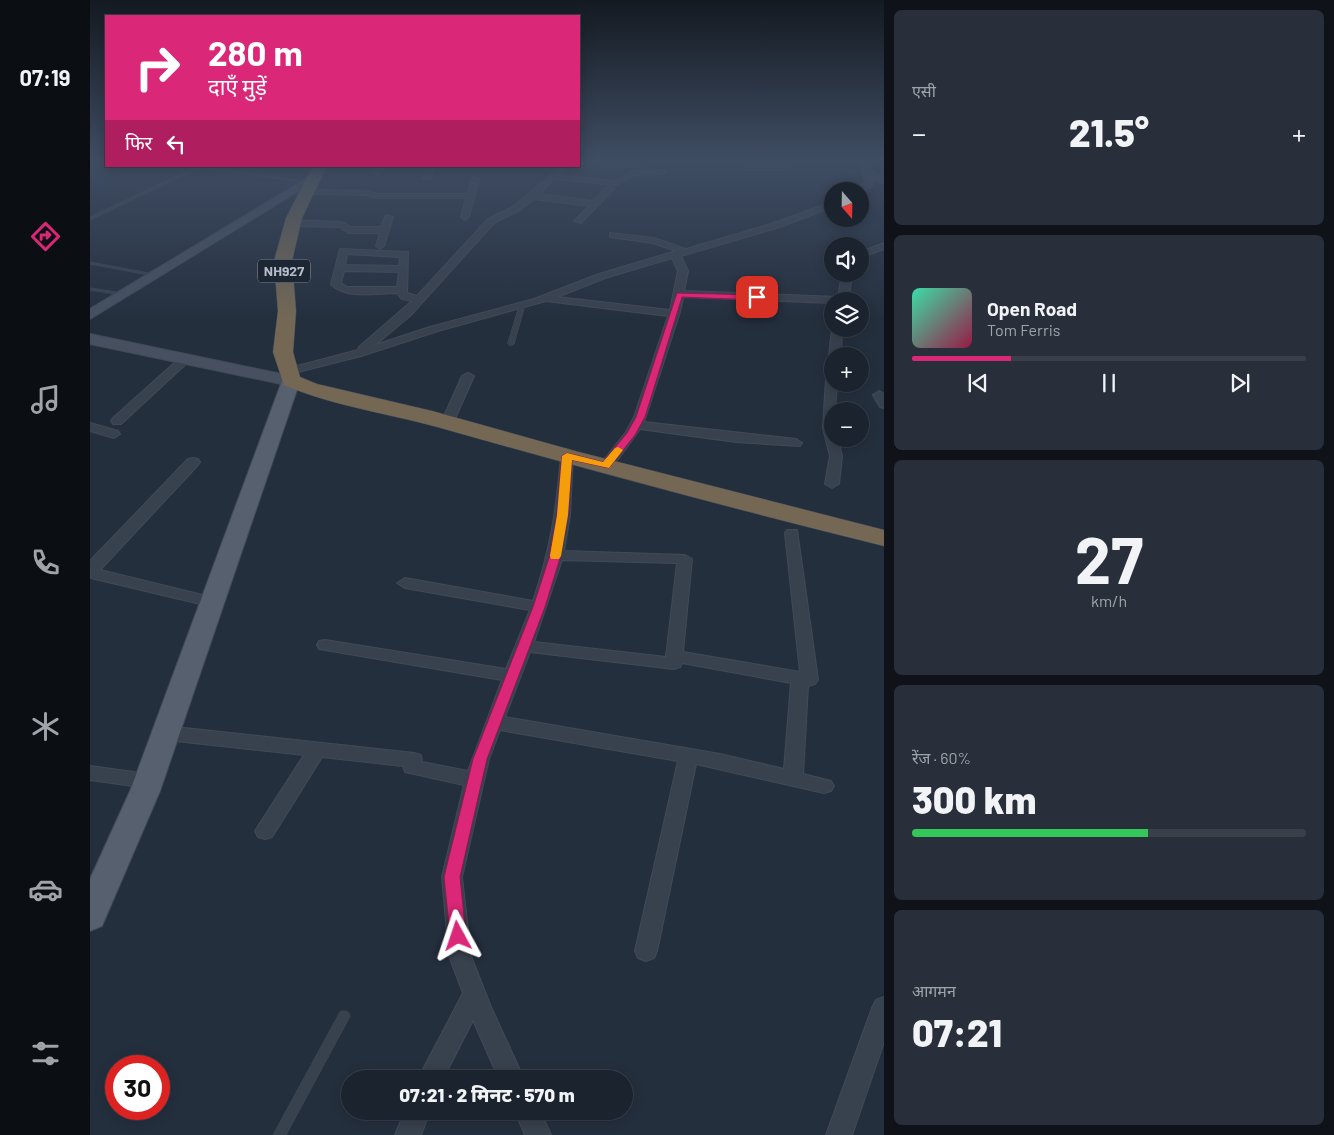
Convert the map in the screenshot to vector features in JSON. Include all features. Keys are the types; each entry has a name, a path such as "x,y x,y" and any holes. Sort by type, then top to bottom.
{"highway":[{"name":"NH927","path":"289,376 283,352 287,311 283,261 297,214"},
{"path":"289,376 310,389 447,423 884,538"}],"main road":[{"path":"90,315 254,214"},
{"path":"90,339 184,360 289,376 213,602 166,733 148,781 90,916"}],"street":[{"path":"357,354 406,314 491,221 505,214"},
{"path":"578,221 585,214"},
{"path":"289,376 434,329 546,298 602,276 777,225 806,214"},
{"path":"380,246 389,218"},
{"path":"293,223 341,225 349,230 385,230"},
{"path":"613,235 654,241 679,252"},
{"path":"869,252 884,246"},
{"path":"402,290 344,290 336,284 344,250 401,252 405,254 402,294 406,297 420,299"},
{"path":"606,466 636,425 674,314 683,271 679,252"},
{"path":"340,268 404,269"},
{"path":"679,294 824,300"},
{"path":"546,298 674,314"},
{"path":"90,427 116,427 184,360"},
{"path":"447,423 468,376"},
{"path":"831,392 829,428 836,456 832,484"},
{"path":"636,425 736,438 796,443"},
{"path":"508,1070 474,995 460,956 452,877 480,759 539,607 555,555 563,515 567,456"},
{"path":"193,462 91,570 96,575 213,602"},
{"path":"675,656 809,680 792,533"},
{"path":"523,646 674,663 685,559 555,555"},
{"path":"405,583 539,607"},
{"path":"326,646 512,676"},
{"path":"793,778 800,678"},
{"path":"494,722 688,756 824,786"},
{"path":"166,733 318,748 413,763 475,780"},
{"path":"265,831 318,748"},
{"path":"646,951 688,756"},
{"path":"90,773 148,781"},
{"path":"435,1070 474,995"},
{"path":"839,1135 884,1008"},
{"path":"408,1135 414,1120"},
{"path":"531,1120 538,1135"}],"lane":[{"path":"90,263 154,275"},
{"path":"90,289 123,294"},
{"path":"511,344 522,305"},
{"path":"279,1135 344,1016"}],"slow traffic":[{"path":"555,556 563,515 567,456 606,466 618,450"}],"route":[{"path":"458,936 452,877 480,759 539,607 555,558 563,515 567,456 606,466 632,433 640,417 661,349 675,312 679,294 757,297"}]}
